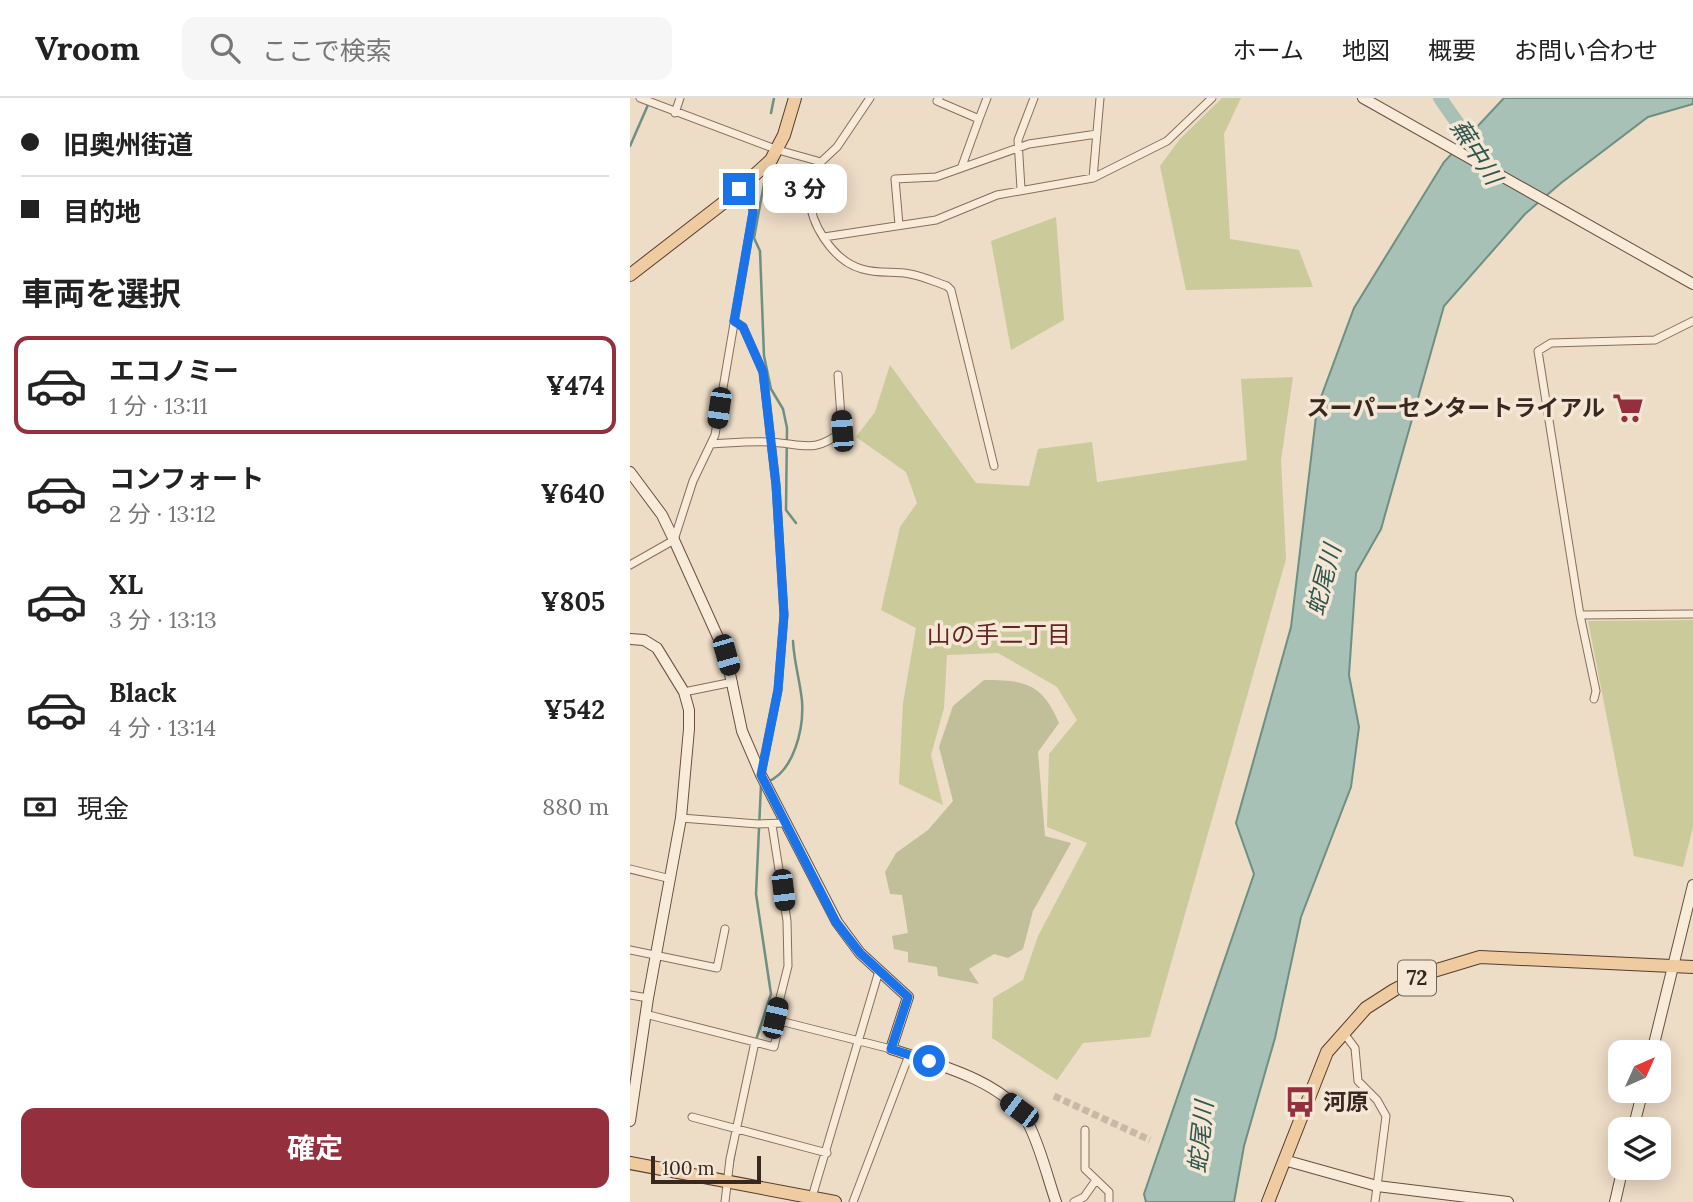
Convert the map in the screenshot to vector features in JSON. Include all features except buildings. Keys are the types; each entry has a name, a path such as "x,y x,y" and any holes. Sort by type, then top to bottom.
{"main road":[{"path":"630,275 739,189 778,150 795,98"},
{"name":"72","path":"1268,1202 1319,1069 1343,1032 1379,998 1427,973 1466,959 1510,956 1693,967"},
{"path":"630,1163 835,1202"}],"street":[{"path":"640,98 778,150 821,162"},
{"path":"675,113 680,98"},
{"path":"870,98 837,147 821,162 810,191 812,216 824,237 846,262 860,269 887,275 909,273 947,286 951,290 994,466"},
{"path":"939,98 937,101 979,119"},
{"path":"962,166 987,98"},
{"path":"1021,189 1018,147 1034,98"},
{"path":"1093,178 1100,98"},
{"path":"824,237 948,216 971,203 1021,189 1093,178 1167,141 1212,98"},
{"path":"1363,98 1693,284"},
{"path":"899,225 895,179 936,177 1018,147 1097,134"},
{"path":"630,565 674,540 693,481 712,444 753,212 752,200 739,189"},
{"path":"734,321 743,327 763,372 776,485 784,615 778,690 761,775"},
{"path":"1594,699 1596,691 1580,615 1538,351 1551,343 1655,340 1693,321"},
{"path":"712,444 769,442 810,447 828,443 842,431 838,375"},
{"path":"630,472 662,515 674,540 726,655 734,682 742,731 761,775 836,922 879,971 908,997 891,1049"},
{"path":"1580,615 1693,614"},
{"path":"630,639 644,640 657,648 684,692 689,710 681,818 645,1014 630,1121"},
{"path":"684,692 734,682"},
{"path":"681,818 772,825 785,823"},
{"path":"772,825 787,921 788,966 775,1018 858,1039 965,1074 1019,1110 1031,1129 1058,1202"},
{"path":"630,869 671,879"},
{"path":"1655,1040 1693,886"},
{"path":"630,950 717,968 725,929"},
{"path":"812,1197 879,971"},
{"path":"630,995 648,998"},
{"path":"645,1014 774,1047 780,1021"},
{"path":"1343,1032 1355,1048 1358,1081 1377,1100 1386,1116 1375,1202"},
{"path":"725,1202 736,1128 755,1042"},
{"path":"853,1202 909,1055"},
{"path":"692,1116 827,1153"},
{"path":"1085,1130 1085,1169 1110,1200"},
{"path":"1284,1160 1377,1186 1508,1202"},
{"path":"1074,1202 1084,1196 1096,1180"},
{"path":"1615,1202 1620,1180"}],"shaded area":[{"path":"1222,98 1241,98 1224,134 1230,239 1299,250 1313,287 1186,290 1160,166 1180,139"},
{"path":"1056,217 1064,320 1011,350 991,241"},
{"path":"890,365 976,483 1029,486 1038,449 1092,442 1097,482 1247,460 1241,379 1293,377 1281,460 1286,559 1150,1037 1083,1043 1057,1080 992,1038 993,998 1023,980 1038,936 1087,843 1047,827 1049,754 1077,720 1057,687 998,653 947,655 944,708 931,755 943,805 899,784 903,703 916,628 881,610 900,527 917,503 906,472 856,437 875,412"},
{"path":"1693,620 1693,827 1683,867 1634,856 1588,621"}],"green space":[{"path":"984,680 1011,681 1030,686 1046,699 1053,710 1059,723 1038,752 1045,836 1071,843 1033,911 1023,949 1008,958 994,954 969,969 979,984 938,976 937,967 908,962 908,952 894,949 892,936 908,933 902,895 890,894 885,872 896,853 928,830 953,801 939,747 953,706"}],"water":[{"name":"蛇尾川","path":"1504,98 1693,98 1693,104 1648,117 1561,183 1525,214 1444,306 1381,529 1356,573 1349,675 1359,727 1351,787 1301,917 1275,1038 1244,1146 1234,1202 1146,1202 1144,1194 1254,874 1236,823 1291,627 1317,408 1354,308 1444,162"}],"waterway":[{"path":"630,146 651,98"},
{"path":"771,113 774,98"},
{"name":"蕪中川","path":"1440,98 1477,151"},
{"path":"765,178 754,238 760,251 764,356 771,389 783,409 787,428 786,510 796,523"},
{"path":"767,782 784,769 799,736 802,701 793,641"},
{"path":"756,1040 771,994 756,894 761,785"},
{"path":"732,1167 735,1150"}],"tunnel":[{"path":"1054,1096 1150,1140"}],"place":[{"name":"スーパーセンタートライアル","path":"1628,408"},
{"name":"河原","path":"1300,1102"}],"district":[{"name":"山の手二丁目","path":"999,635"}],"route":[{"path":"739,189 752,200 753,212 734,321 743,327 763,372 776,485 784,615 778,690 761,775 836,922 860,953 908,997 891,1049 929,1061"}]}
